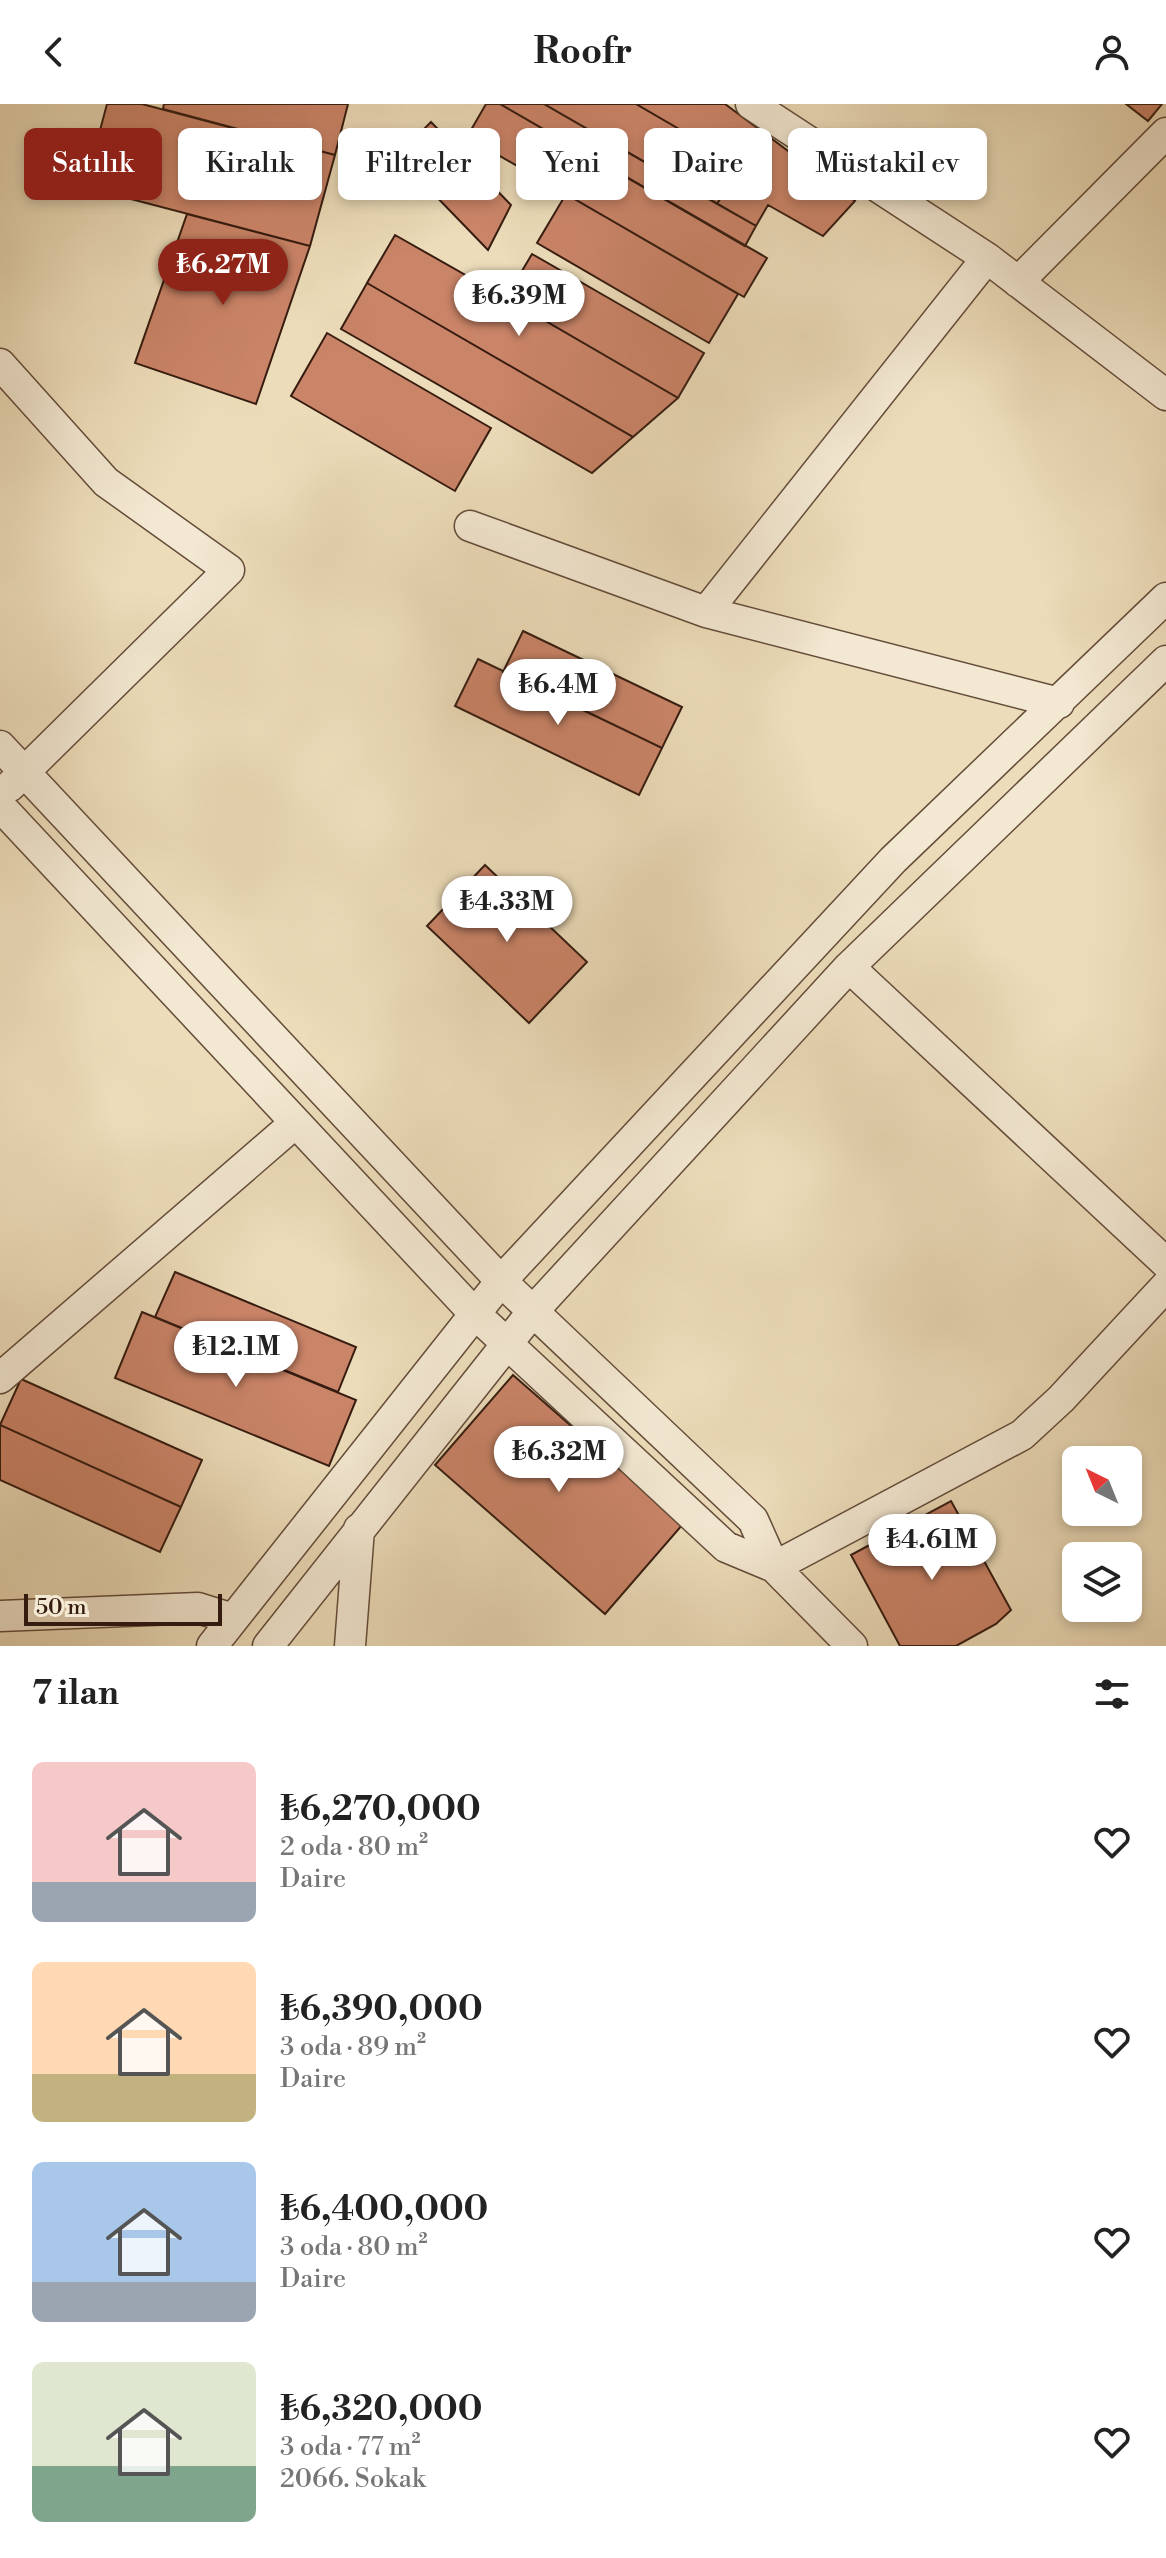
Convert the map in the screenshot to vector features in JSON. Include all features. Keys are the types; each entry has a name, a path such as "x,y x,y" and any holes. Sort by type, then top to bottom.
{"street":[{"path":"751,104 987,258 1166,395"},
{"path":"1018,282 1166,133"},
{"path":"706,612 987,258"},
{"path":"0,364 106,482 229,570 0,795"},
{"path":"470,526 706,612 1059,703"},
{"path":"212,1646 473,1312 501,1281 893,860 1166,598"},
{"path":"268,1646 533,1311 849,967 1166,661"},
{"path":"0,746 501,1281 753,1520 774,1567 852,1646"},
{"path":"0,806 473,1312 726,1547 774,1567"},
{"path":"849,967 1166,1263"},
{"path":"0,1378 294,1124"},
{"path":"774,1567 1022,1435 1061,1399 1166,1286"},
{"path":"350,1646 359,1529"},
{"path":"0,1616 198,1608 233,1619"}],"building":[{"path":"107,104 142,104 233,128 178,128 178,200 322,200 322,152 335,155 310,246 135,200 162,200 162,128 101,128"},
{"path":"164,104 348,104 342,128 338,128 335,155 322,152 322,128 234,128 163,109"},
{"path":"486,104 500,104 542,128 516,128 516,165 500,156 500,128 472,128"},
{"path":"500,104 544,104 586,128 541,128"},
{"path":"544,104 636,104 677,128 644,128 644,162 628,153 628,128 586,128"},
{"path":"636,104 725,104 757,128 677,128"},
{"path":"1126,104 1162,104 1148,121"},
{"path":"772,139 788,151 788,200 855,201 823,236 768,205 756,226 717,204 719,200 772,200"},
{"path":"628,152 644,162 644,187 628,178"},
{"path":"628,178 644,187 644,200 666,200 767,258 744,297 576,200 628,200"},
{"path":"500,194 511,205 488,250 440,200 500,200"},
{"path":"562,200 576,200 738,294 709,343 537,243"},
{"path":"666,200 711,200 756,226 745,246"},
{"path":"187,214 310,246 256,404 135,363"},
{"path":"395,235 678,398 633,437 367,283"},
{"path":"532,254 704,353 678,398 506,298"},
{"path":"367,283 633,437 592,473 341,329"},
{"path":"327,333 491,428 455,491 291,396"},
{"path":"523,631 682,707 662,748 503,672"},
{"path":"478,659 662,748 639,795 455,706"},
{"path":"485,865 587,962 529,1023 427,926"},
{"path":"175,1272 356,1347 338,1392 155,1317"},
{"path":"142,1312 356,1400 329,1466 115,1378"},
{"path":"513,1375 683,1524 605,1614 435,1465"},
{"path":"21,1379 202,1460 181,1507 0,1425"},
{"path":"0,1425 181,1507 160,1552 0,1480"},
{"path":"951,1501 1011,1610 996,1624 956,1646 900,1646 851,1555"}]}
